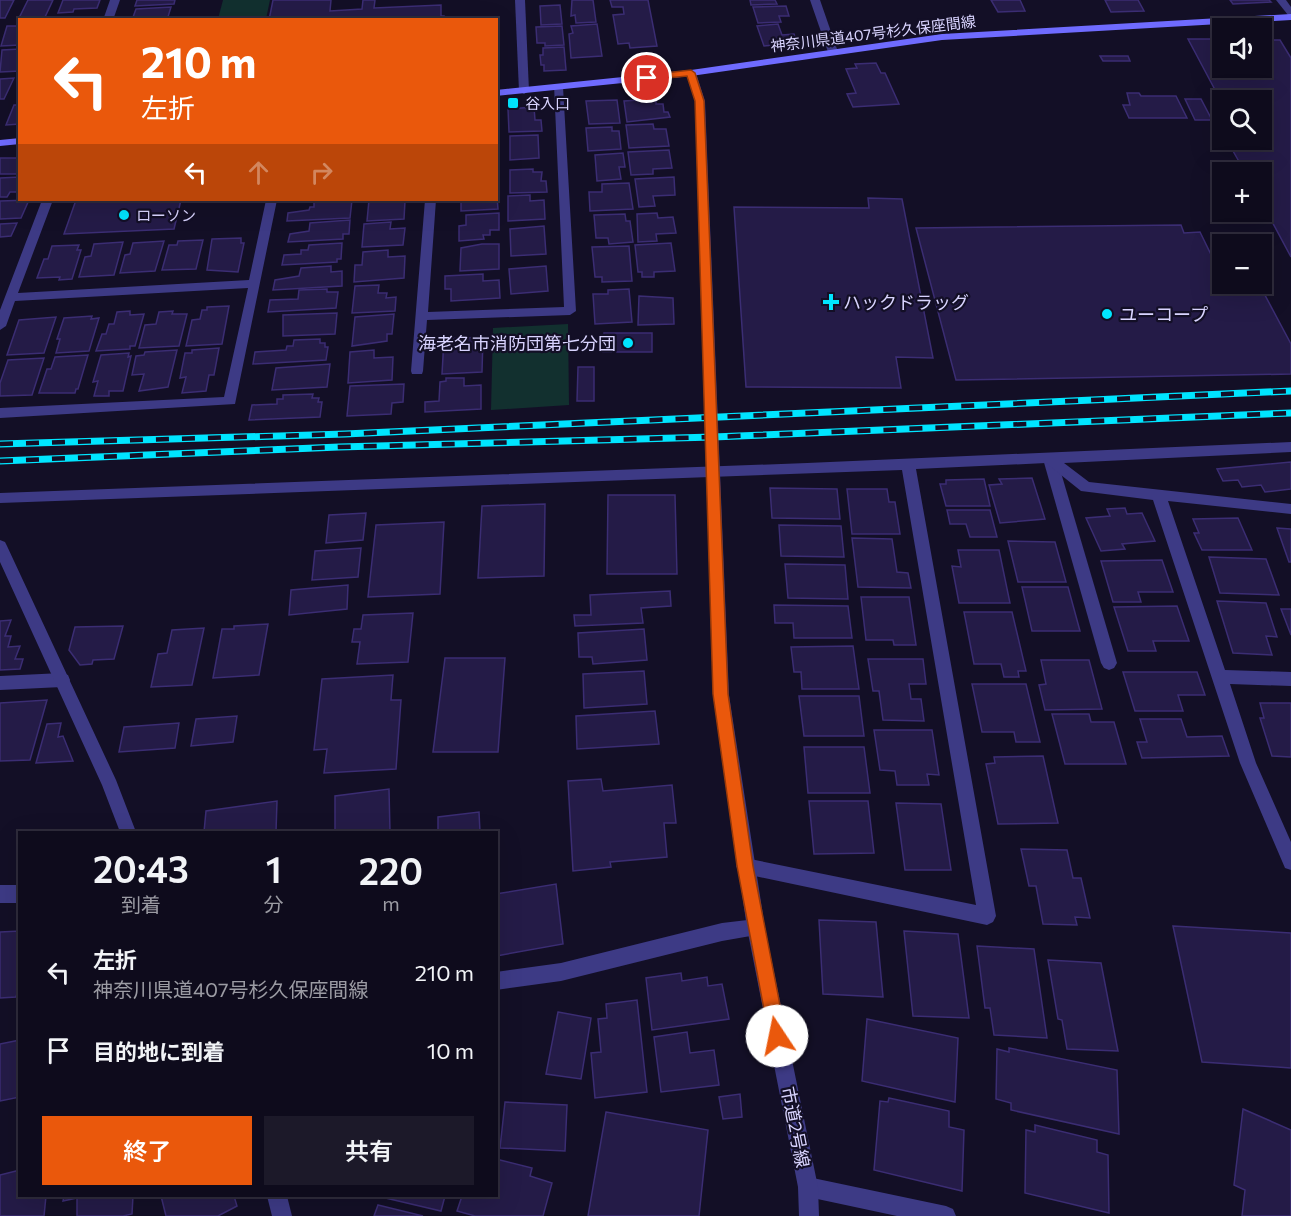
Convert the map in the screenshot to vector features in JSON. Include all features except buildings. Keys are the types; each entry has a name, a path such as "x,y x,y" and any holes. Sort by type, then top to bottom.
{"main road":[{"name":"神奈川県道407号杉久保座間線","path":"498,93 691,73 942,37 1291,15"},
{"path":"0,143 18,141"}],"street":[{"path":"109,18 116,0"},
{"path":"520,0 524,91"},
{"path":"815,0 833,52"},
{"path":"1281,0 1291,15"},
{"name":"市道2号線","path":"691,73 700,101 721,694 745,866 808,1187 809,1216"},
{"path":"421,316 570,311 558,87"},
{"path":"0,326 46,201"},
{"path":"0,413 230,401 272,201"},
{"path":"417,371 430,201"},
{"path":"10,297 255,284"},
{"path":"0,498 714,474 908,463 1050,459 1291,447"},
{"path":"1050,459 1086,487 1291,509"},
{"path":"1050,459 1109,663"},
{"path":"745,866 987,916 908,463"},
{"path":"1159,496 1248,764 1291,862"},
{"path":"0,546 110,785 128,831"},
{"path":"1221,677 1291,679"},
{"path":"0,683 62,680"},
{"path":"0,894 18,894"},
{"path":"498,981 561,972 722,932 756,928"},
{"path":"808,1187 946,1216"},
{"path":"276,1197 282,1216"}],"green space":[{"path":"223,0 270,0 266,18 218,18"},
{"path":"568,324 569,405 491,410 493,328"}],"railway":[{"path":"0,444 345,434 1291,391"},
{"path":"0,461 339,447 713,437 1291,413"}],"place":[{"name":"谷入口","path":"513,103"},
{"name":"ローソン","path":"124,215"},
{"name":"ハックドラッグ","path":"831,302"},
{"name":"ユーコープ","path":"1107,314"},
{"name":"海老名市消防団第七分団","path":"628,343"}],"route":[{"path":"647,78 691,73 700,101 721,694 745,866 777,1036"}]}
